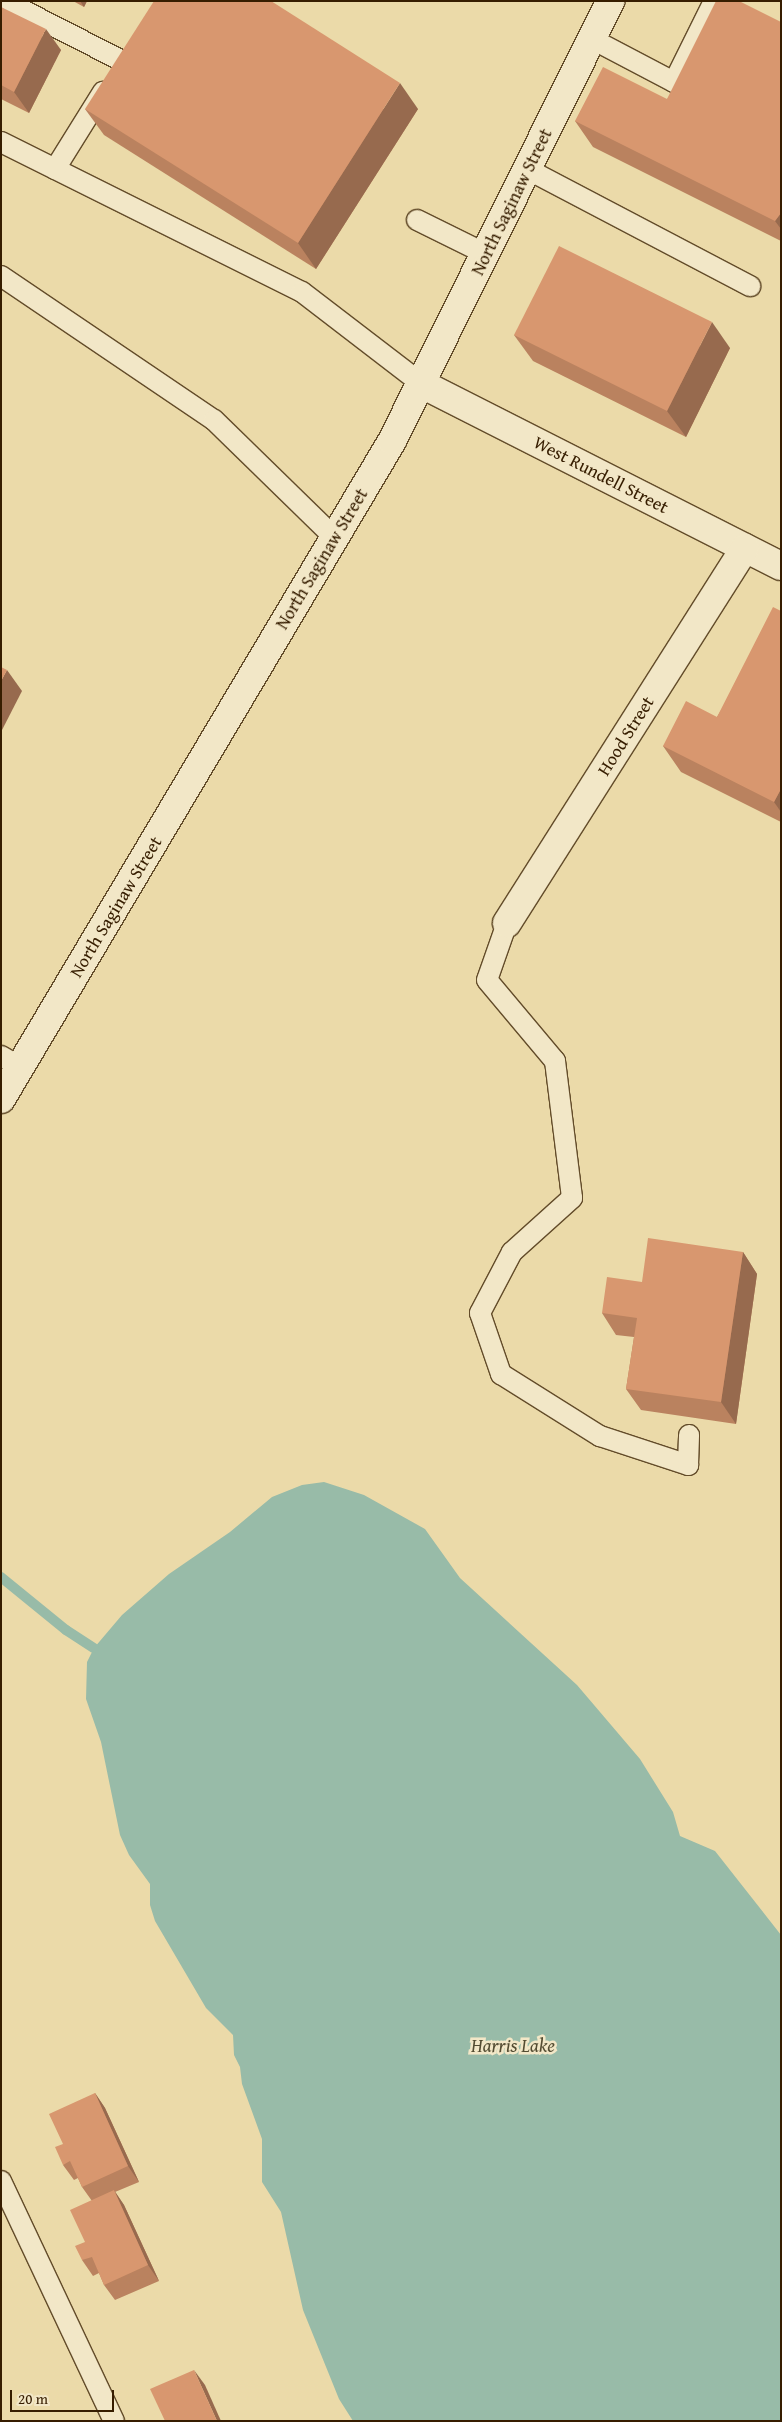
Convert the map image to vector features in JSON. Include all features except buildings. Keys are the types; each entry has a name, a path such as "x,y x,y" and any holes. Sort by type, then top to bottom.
{"street":[{"name":"North Saginaw Street","path":"1,1099 11,1061 335,538 422,384 529,170 610,1"},
{"name":"West Rundell Street","path":"422,384 781,566"},
{"name":"Hood Street","path":"507,923 745,548"}],"lane":[{"path":"5,1 126,54 55,169"},
{"path":"592,39 674,82 714,1"},
{"path":"1,142 302,292 422,384"},
{"path":"529,170 750,286"},
{"path":"417,220 486,254"},
{"path":"1,276 214,420 335,538"},
{"path":"507,923 487,980 555,1061 572,1198 512,1252 480,1313 501,1374 600,1436 688,1465 689,1435"},
{"path":"1,2181 114,2421"}],"water":[{"name":"Harris Lake","path":"324,1482 364,1495 425,1529 460,1578 577,1685 640,1759 673,1812 680,1836 715,1851 781,1935 781,2421 353,2421 339,2399 303,2310 281,2212 262,2182 262,2139 242,2084 240,2067 234,2055 233,2035 206,2008 155,1921 150,1905 150,1884 129,1855 120,1835 101,1742 86,1699 87,1662 94,1648 122,1615 169,1574 230,1532 272,1497 302,1485"}],"waterway":[{"path":"1,1577 66,1630 94,1648"}]}
